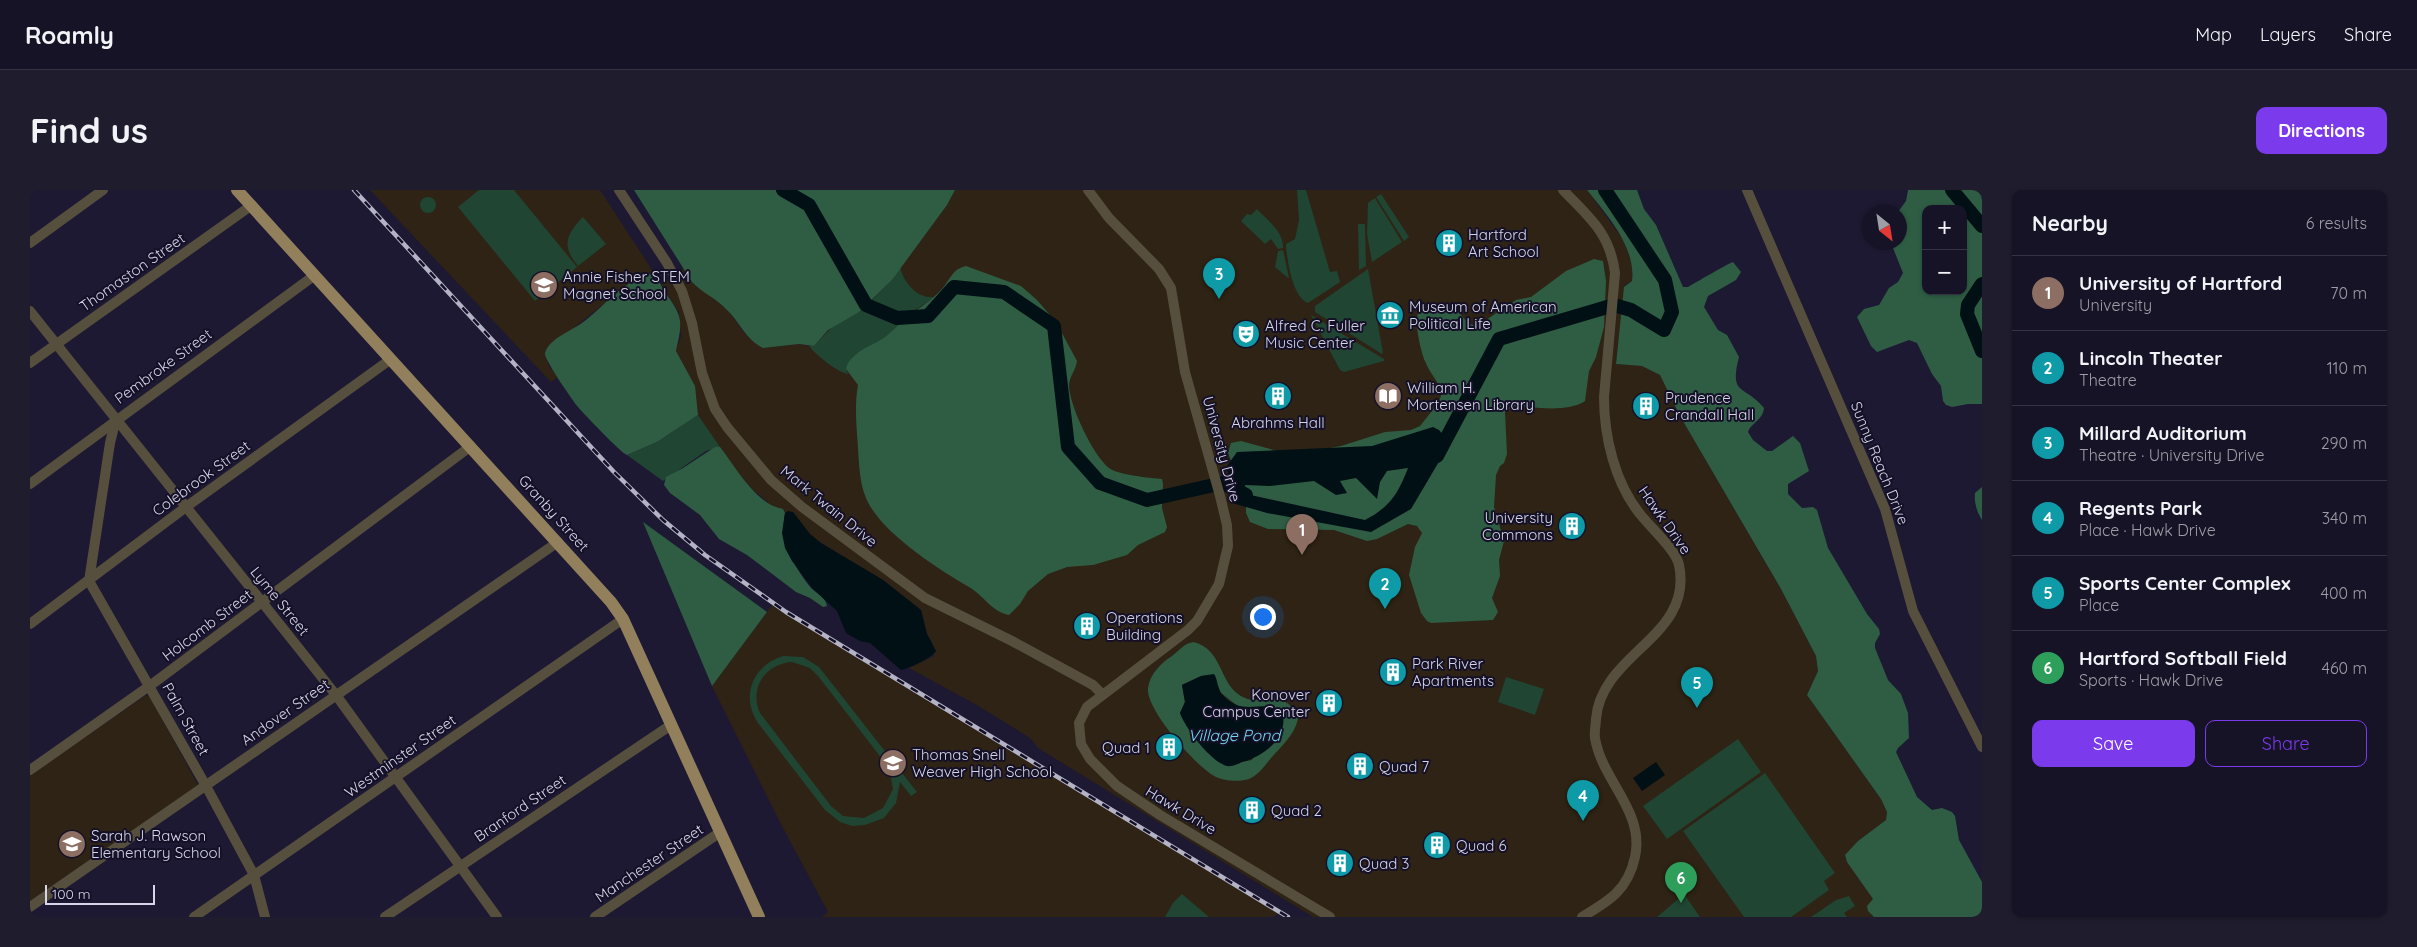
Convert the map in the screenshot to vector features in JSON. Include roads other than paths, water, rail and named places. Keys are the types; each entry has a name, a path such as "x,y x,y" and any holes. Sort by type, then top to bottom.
{"main road":[{"name":"Granby Street","path":"237,190 593,580 622,619 759,917"}],"street":[{"path":"30,243 103,190"},
{"name":"Mark Twain Drive","path":"619,190 670,268 682,291 692,323 703,378 715,409 726,427 770,480 802,507 913,590 1093,685 1102,694"},
{"name":"University Drive","path":"1088,190 1105,213 1159,268 1169,282 1174,298 1185,372 1220,496 1227,525 1228,546 1222,576 1212,598 1188,630 1102,694"},
{"name":"Hawk Drive","path":"1563,190 1598,226 1613,256 1614,273 1604,397 1604,418 1611,454 1627,494 1639,513 1679,563 1680,576 1674,612 1656,635 1633,654 1616,673 1606,688 1596,715 1595,738 1606,765 1635,822 1637,848 1627,882 1606,902 1582,917"},
{"name":"Sunny Reach Drive","path":"1747,190 1885,509 1913,611 1982,747"},
{"name":"Thomaston Street","path":"30,363 252,206"},
{"name":"Pembroke Street","path":"30,484 116,419 316,275"},
{"name":"Lyme Street","path":"30,311 336,695 497,917"},
{"name":"Colebrook Street","path":"30,624 186,507 391,359"},
{"path":"89,581 110,443 116,419"},
{"name":"Holcomb Street","path":"30,770 150,686 471,446"},
{"name":"Andover Street","path":"30,907 558,542"},
{"name":"Palm Street","path":"89,581 206,786 254,876 265,917"},
{"name":"Westminster Street","path":"194,917 622,619"},
{"name":"Hawk Drive","path":"1102,694 1084,710 1079,720 1078,731 1081,744 1086,753 1107,778 1137,801 1330,917"},
{"name":"Branford Street","path":"385,917 671,725"},
{"name":"Manchester Street","path":"595,917 719,833"}],"water":[{"path":"1433,427 1439,430 1450,443 1411,509 1371,532 1267,513 1232,503 1227,466 1237,452 1372,446","holes":["1408,468 1397,492 1387,505 1365,520 1246,494 1245,485 1270,486 1314,481 1336,495 1347,493 1340,481 1356,478 1377,499 1380,482 1387,471"]},
{"path":"788,511 793,512 810,534 821,543 883,580 921,610 927,634 936,651 920,662 901,670 870,643 860,641 846,633 837,611 812,588 785,548 782,533 785,513"},
{"name":"Village Pond","path":"1214,674 1221,693 1229,701 1245,707 1267,706 1282,711 1282,729 1279,737 1273,744 1259,755 1233,766 1221,763 1206,751 1193,735 1180,713 1185,702 1182,685 1201,676"},
{"path":"1656,762 1665,775 1642,791 1633,778"}],"waterway":[{"path":"783,190 809,205 866,305 897,318 928,316 954,287 1004,292 1054,326 1068,447 1100,483 1147,500 1223,483 1246,495"},
{"path":"1437,456 1499,339 1614,305 1631,310 1664,330 1672,312 1665,280 1605,190"},
{"path":"1952,190 1982,226"},
{"path":"1982,284 1968,305 1967,314 1982,351"}],"railway":[{"path":"354,190 614,472 663,520 705,555 786,612 1288,917"}],"place":[{"name":"Hartford Art School","path":"1449,243"},
{"name":"Annie Fisher STEM Magnet School","path":"544,285"},
{"name":"Millard Auditorium","path":"1219,299"},
{"name":"Museum of American Political Life","path":"1390,315"},
{"name":"Alfred C. Fuller Music Center","path":"1246,334"},
{"name":"Abrahms Hall","path":"1278,396"},
{"name":"William H. Mortensen Library","path":"1388,396"},
{"name":"Prudence Crandall Hall","path":"1646,406"},
{"name":"University Commons","path":"1572,526"},
{"name":"University of Hartford","path":"1302,555"},
{"name":"Lincoln Theater","path":"1385,609"},
{"name":"Operations Building","path":"1087,626"},
{"name":"Park River Apartments","path":"1393,672"},
{"name":"Konover Campus Center","path":"1329,703"},
{"name":"Sports Center Complex","path":"1697,708"},
{"name":"Quad 1","path":"1169,747"},
{"name":"Thomas Snell Weaver High School","path":"893,763"},
{"name":"Quad 7","path":"1360,766"},
{"name":"Quad 2","path":"1252,810"},
{"name":"Regents Park","path":"1583,821"},
{"name":"Sarah J. Rawson Elementary School","path":"72,844"},
{"name":"Quad 6","path":"1437,845"},
{"name":"Quad 3","path":"1340,863"},
{"name":"Hartford Softball Field","path":"1681,903"}]}
